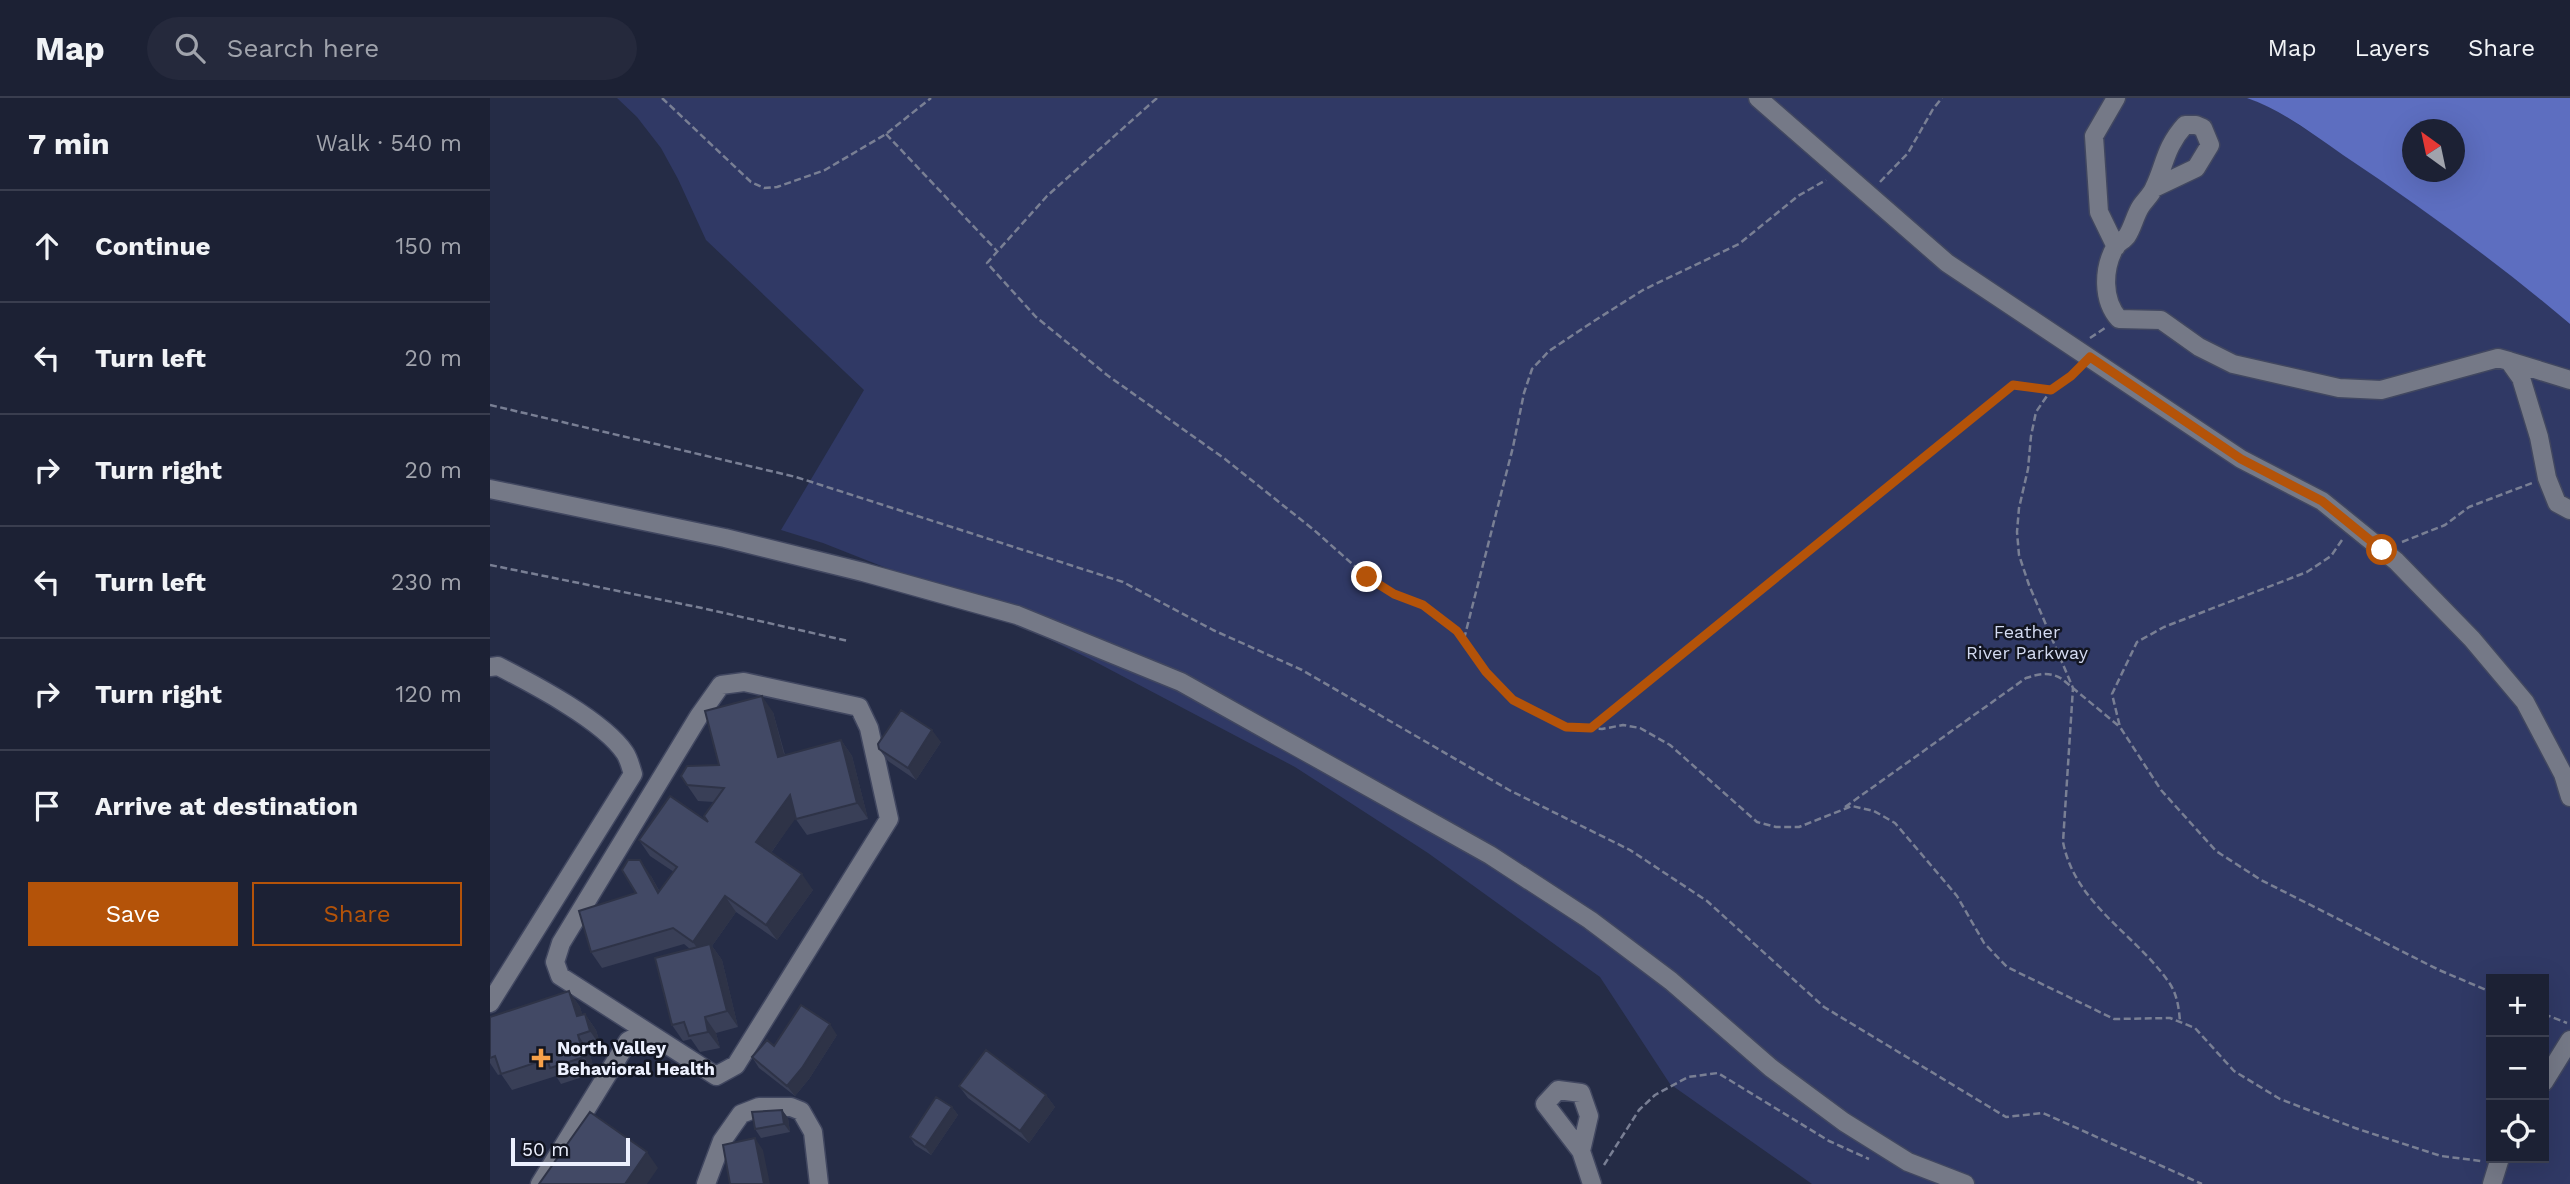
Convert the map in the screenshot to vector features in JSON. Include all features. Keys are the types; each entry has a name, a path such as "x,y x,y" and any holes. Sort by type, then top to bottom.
{"lane":[{"path":"1758,98 1947,263 2241,459 2322,501 2396,561 2472,639 2525,702 2563,774 2570,797"},
{"path":"2116,98 2094,136 2099,212 2116,247"},
{"path":"2154,188 2140,207 2127,235 2116,247 2106,278 2106,296 2112,311 2119,319 2161,320 2232,364 2339,388 2381,390 2498,358 2570,380"},
{"path":"2509,361 2521,378 2529,399 2547,478 2557,503 2570,510"},
{"path":"490,489 725,538 888,579 1017,615 1181,681 1490,855 1610,935 1671,981 1771,1068 1844,1122 1908,1162 1965,1184"},
{"path":"490,667 498,666 544,690 599,727 625,753 633,774 490,1003"},
{"path":"744,682 859,707 869,728 889,819 736,1065 716,1076 645,1032 560,976 555,962 561,943 699,716 720,685 744,682"},
{"path":"540,1184 628,1041 645,1032"},
{"path":"2549,1074 2570,1040"},
{"path":"706,1184 722,1142 741,1114 759,1107 791,1107 801,1111 813,1132 819,1184"},
{"path":"1581,1151 1598,1181"},
{"path":"2492,1184 2498,1163"}],"path":[{"path":"662,98 751,182 764,188 793,183 825,170 887,134 931,98"},
{"path":"1157,98 1047,196 987,263 1036,317 1107,374 1225,459 1314,530 1367,577 1394,594 1423,605 1457,631 1486,672 1513,700 1566,727 1602,729 1623,725 1640,729 1670,745 1757,822 1776,827 1799,827 1852,806 1874,811 1895,823 1957,896 1984,943 2007,967 2114,1019 2170,1018 2194,1028 2234,1071 2280,1099 2355,1128 2441,1156 2486,1159"},
{"path":"1867,195 1908,153 1942,98"},
{"path":"887,134 997,251"},
{"path":"1464,641 1532,369 1549,351 1594,321 1643,290 1739,244 1798,196 1841,172"},
{"path":"2119,319 2083,352 2071,376 2051,390 2036,412 2017,532 2020,555 2029,585 2073,688 2063,812 2066,861 2085,893 2169,982 2179,1005 2180,1022"},
{"path":"1591,728 2013,385 2051,390"},
{"path":"490,405 796,477 1123,582 1213,630 1301,670 1509,790 1630,850 1707,901 1824,1007 2006,1117 2043,1113 2202,1184"},
{"path":"2382,550 2445,525 2469,507 2547,478"},
{"path":"2120,727 2112,694 2137,642 2164,627 2307,572 2331,556 2353,526"},
{"path":"490,565 848,641"},
{"path":"1842,809 2026,678 2043,673 2055,674 2120,727 2161,790 2216,851 2261,880 2438,970 2486,990"},
{"path":"2549,1016 2570,1025"},
{"path":"1598,1181 1624,1130 1655,1095 1688,1077 1718,1073 1829,1141 1874,1160"}],"green space":[{"name":"Feather River Parkway","path":"617,98 2249,98 2274,109 2429,214 2570,324 2570,1184 1812,1184 1670,1084 1600,977 1428,853 1295,767 1090,659 970,601 823,543 781,530 864,390 706,240 661,148 637,117"}],"shaded area":[{"path":"2247,98 2570,98 2570,324 2430,215 2272,109"}],"building":[{"path":"762,696 778,757 841,740 857,803 796,819 790,795 756,842 802,874 766,925 725,896 693,942 673,928 591,952 579,911 636,893 622,870 628,860 640,860 658,893 677,867 639,840 670,796 708,822 704,816 724,788 687,785 681,776 687,766 719,765 705,711"},
{"path":"901,710 932,730 908,768 879,749 878,744"},
{"path":"710,944 727,1011 705,1017 708,1032 689,1036 684,1022 672,1025 655,958"},
{"path":"569,991 577,1016 585,1014 590,1031 578,1035 584,1057 550,1068 547,1059 501,1074 495,1056 490,1058 490,1017"},
{"path":"801,1005 830,1024 787,1086 752,1057 767,1040 774,1046"},
{"path":"986,1050 1046,1095 1020,1131 959,1086"},
{"path":"936,1097 952,1107 925,1147 910,1137"},
{"path":"782,1110 784,1124 755,1129 752,1112"},
{"path":"590,1112 647,1152 625,1184 539,1184"},
{"path":"755,1138 764,1184 730,1184 723,1145"}],"place":[{"name":"North Valley Behavioral Health","path":"541,1058"}],"route":[{"path":"1367,577 1394,594 1423,605 1457,631 1486,672 1513,700 1566,727 1591,728 2013,385 2051,390 2071,376 2090,357 2241,459 2322,501 2382,550"}]}
